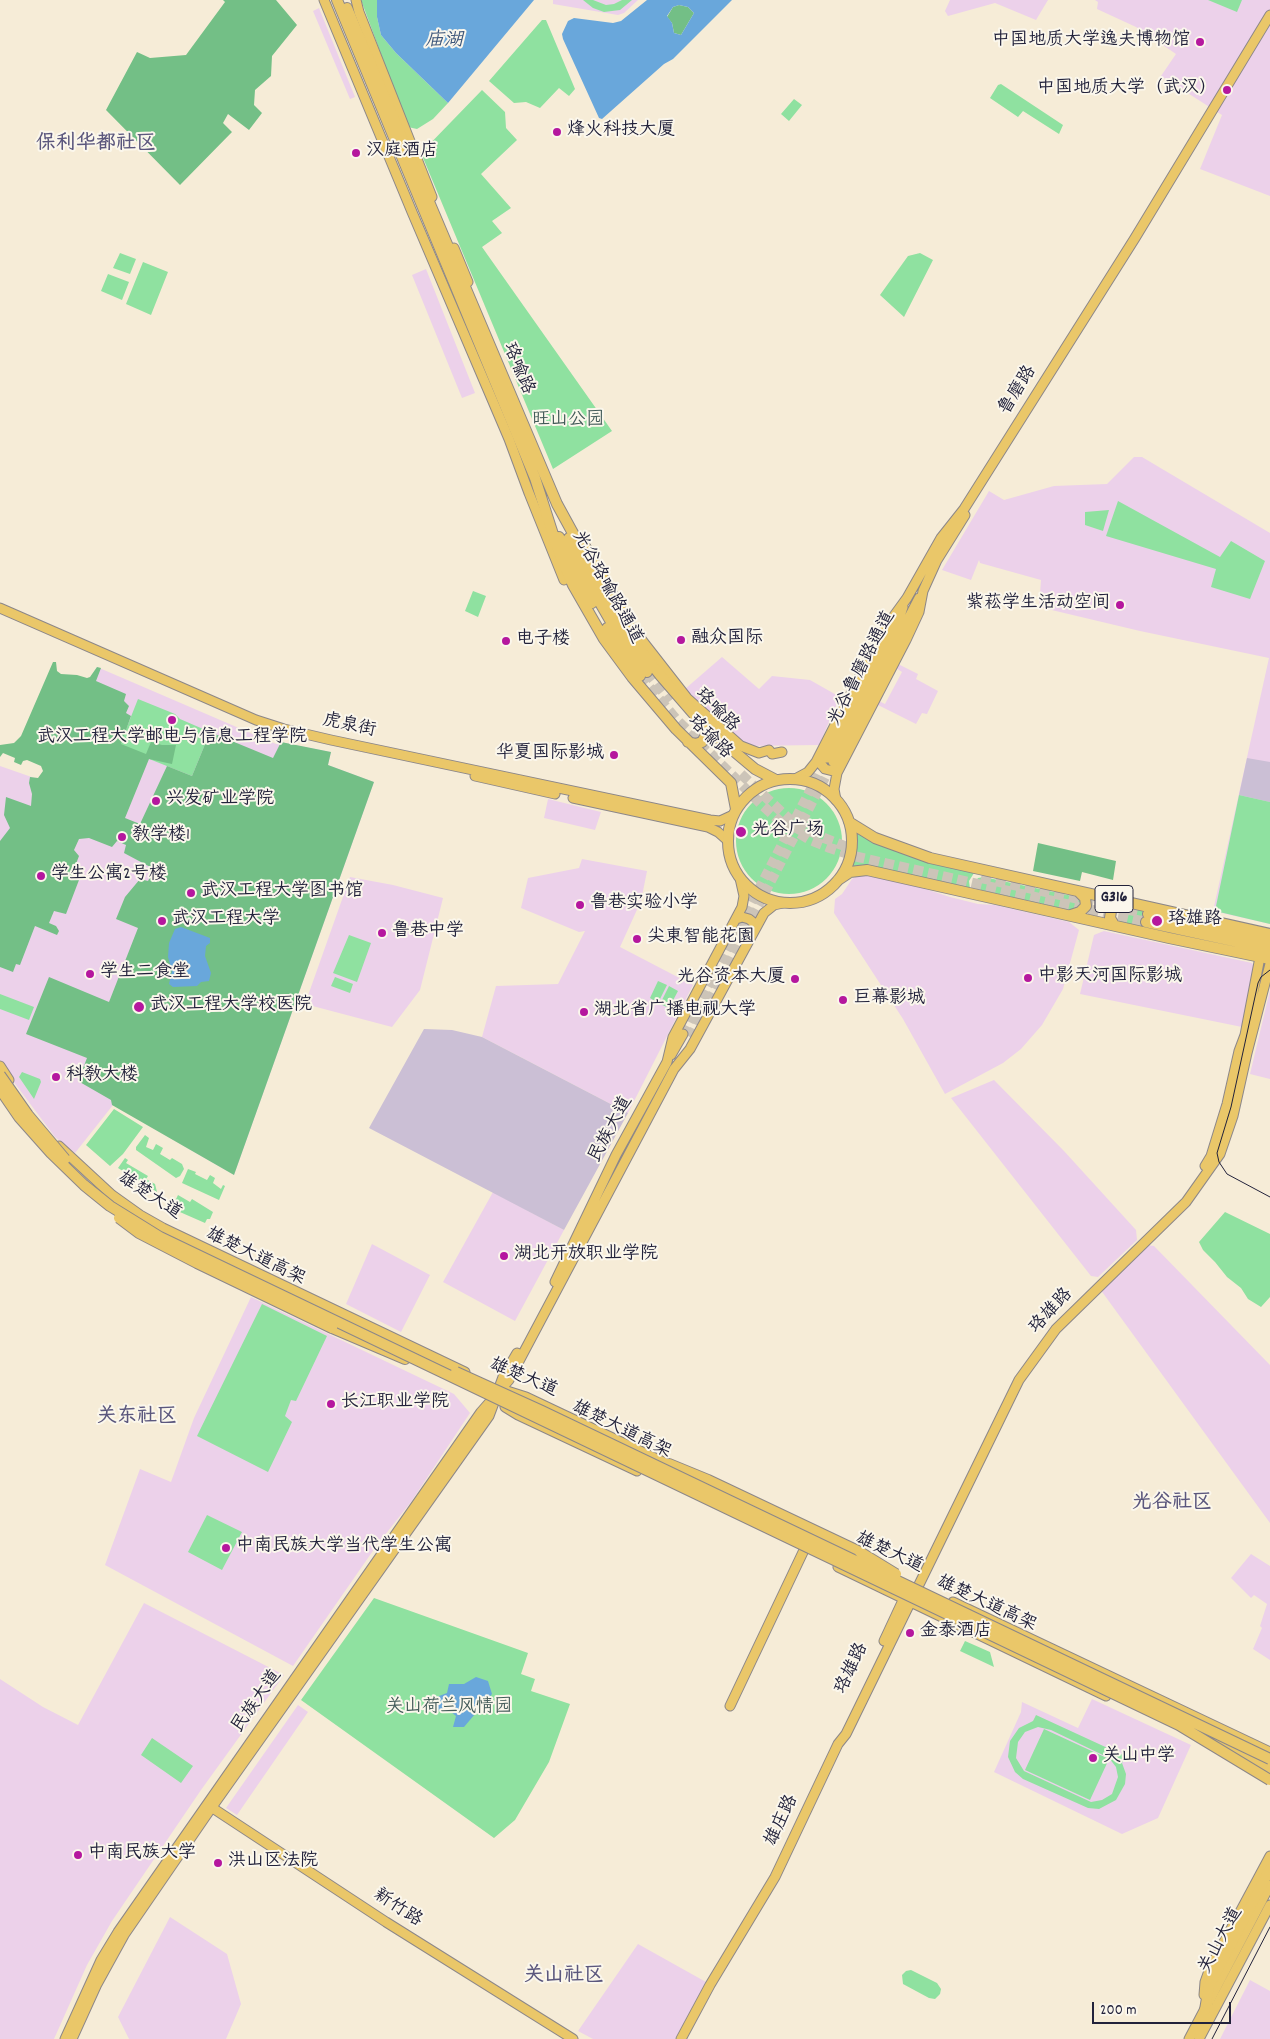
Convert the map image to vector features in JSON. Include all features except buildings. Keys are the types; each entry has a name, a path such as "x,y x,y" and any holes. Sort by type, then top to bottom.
{"highway":[{"name":"珞喻路","path":"337,0 535,478 559,553 581,600 604,639 647,695"},
{"name":"珞喻路","path":"344,0 557,504 616,612 634,642 705,727 755,769 776,780"},
{"name":"光谷珞喻路通道","path":"547,513 596,611 643,674 588,581 574,552 557,504"},
{"name":"珞瑜路","path":"647,695 688,741 731,783 734,812"},
{"path":"688,741 694,744 702,742 706,735 705,727"},
{"path":"795,779 804,780 822,788 836,800 849,822 852,840 850,858 838,880 814,898 794,903 759,895 740,878 729,856 727,840 734,812 745,797 757,787 776,780 795,779"},
{"name":"G316","path":"849,822 875,838 930,858 1270,934"},
{"name":"G316","path":"838,880 850,872 867,870 1265,958"},
{"path":"1070,915 1080,912 1086,906 1085,898 1078,891"},
{"path":"1114,925 1110,918 1111,911 1114,905 1123,901"},
{"path":"1270,941 1147,918 1270,949"},
{"name":"雄楚大道高架","path":"0,1075 28,1115 61,1154 82,1175 111,1199 164,1231 1270,1759"},
{"name":"雄楚大道高架","path":"0,1089 19,1117 51,1153 84,1184 110,1206 160,1237 1270,1769"},
{"path":"84,1184 116,1215 139,1233 262,1296 411,1362"},
{"path":"669,1464 708,1480 860,1552 956,1608"},
{"path":"1133,1693 1270,1751"},
{"path":"1179,1725 1270,1780"},
{"path":"1205,2010 1209,1986 1270,1870"}],"main road":[{"path":"324,0 509,439 564,580"},
{"path":"356,0 415,155 561,501 623,616 687,698 716,725 741,746 759,754 769,750 772,754 782,752"},
{"name":"鲁磨路","path":"906,598 941,538 964,509 1135,238 1270,15"},
{"name":"鲁磨路","path":"795,779 830,760 906,640 919,612 923,591 937,560 1201,139 1270,24"},
{"name":"光谷鲁磨路通道","path":"830,760 899,619 906,598"},
{"name":"虎泉街","path":"0,608 256,720 331,740 709,824"},
{"name":"虎泉街","path":"0,612 254,724 284,734 709,824"},
{"name":"鲁磨路","path":"830,760 836,800"},
{"path":"709,824 720,821 734,812"},
{"path":"709,824 727,840"},
{"name":"民族大道","path":"671,1065 673,1037 736,919 744,896 740,878"},
{"name":"民族大道","path":"65,2039 111,1942 209,1806 481,1412 509,1380 671,1065 690,1049 764,912 774,905 783,902"},
{"path":"736,919 742,916 749,918 754,923 754,929"},
{"name":"珞雄路","path":"921,1573 1005,1395 1029,1356 1053,1324 1174,1208 1210,1158 1227,1104 1265,958"},
{"name":"珞雄路","path":"921,1573 1013,1390 1030,1362 1062,1322 1184,1204 1220,1154 1233,1116 1270,964"},
{"name":"珞雄路","path":"1266,982 1270,973"},
{"path":"671,1065 686,1036"},
{"name":"雄楚大道","path":"0,1066 47,1132 81,1167 112,1195 140,1215 163,1228 497,1394 518,1415 804,1550 904,1605 1234,1756 1270,1775"},
{"name":"雄楚大道","path":"0,1094 36,1142 57,1166 87,1193 150,1235 411,1362 497,1394 526,1397 669,1464 684,1474 915,1584 1270,1751"},
{"path":"36,1142 41,1144 48,1142 47,1132"},
{"path":"730,1706 804,1550"},
{"name":"雄庄路","path":"681,2039 710,1985 775,1876 838,1744 846,1734 904,1605 921,1573"},
{"name":"民族大道","path":"72,2039 116,1947 209,1806"},
{"name":"新竹路","path":"209,1806 394,1927 573,2039"},
{"path":"1205,2010 1204,1989 1210,1968 1270,1856"},
{"name":"关山大道","path":"1189,2039 1270,1885"},
{"name":"关山大道","path":"1199,2039 1270,1905"}],"shaded area":[{"path":"553,0 638,0 624,13 618,15 553,4"},
{"path":"950,0 1048,0 1036,20 995,3 948,16 945,11"},
{"name":"中国地质大学（武汉）","path":"1095,0 1270,0 1270,196 1200,169 1222,115 1161,76 1176,54 1136,27 1097,9 1098,2"},
{"path":"319,8 355,97 350,99 313,11"},
{"path":"426,269 475,393 462,398 412,275"},
{"path":"1134,457 1142,457 1270,533 1270,924 1213,911 1269,658 1140,631 1039,607 1041,580 980,563 979,560 971,580 942,570 989,491 1004,500 1054,486 1107,484"},
{"path":"722,657 759,689 772,676 810,680 840,697 819,745 742,746 685,689"},
{"path":"898,664 918,674 916,679 938,691 927,714 922,713 916,724 876,704 879,701 885,704 902,672 896,668"},
{"name":"武汉工程大学","path":"97,667 276,744 281,742 331,752 328,765 374,782 234,1175 113,1105 75,1153 55,1137 13,1081 0,1060 0,766 43,781"},
{"path":"1247,758 1270,762 1270,802 1239,795"},
{"path":"548,799 601,812 595,830 544,818"},
{"name":"湖北省广播电视大学","path":"582,859 647,871 641,901 620,947 693,985 628,1113 482,1037 496,986 558,984 585,931 579,932 521,908 528,878 579,868"},
{"path":"866,873 978,904 995,905 1069,922 1079,930 1063,989 1042,1025 1021,1049 1003,1063 945,1094 903,1019 834,913 835,899 842,894 852,879"},
{"name":"鲁巷中学","path":"350,877 393,885 443,898 420,990 392,1027 305,1004"},
{"path":"1104,931 1252,963 1255,969 1242,1027 1080,994 1094,935"},
{"path":"1270,990 1270,1079 1250,1074"},
{"path":"424,1029 452,1030 482,1037 628,1113 564,1230 369,1128"},
{"path":"994,1080 1064,1151 1136,1230 1137,1240 1098,1277 1091,1276 951,1098"},
{"name":"湖北开放职业学院","path":"493,1192 564,1230 515,1321 443,1282"},
{"path":"372,1244 430,1275 401,1332 346,1304"},
{"path":"1146,1245 1154,1246 1270,1365 1270,1523 1100,1289"},
{"path":"251,1297 454,1394 470,1413 411,1502 377,1545 293,1666 105,1565 140,1469 171,1482 194,1418"},
{"path":"1251,1554 1270,1566 1270,1660 1253,1649 1262,1628 1260,1626 1267,1604 1254,1595 1251,1598 1231,1578"},
{"name":"中南民族大学","path":"144,1603 284,1675 201,1790 112,1921 87,1965 54,2039 0,2039 0,1679 43,1707 78,1725"},
{"name":"关山中学","path":"1092,1699 1191,1745 1158,1818 1122,1834 994,1772 1021,1712 1022,1702 1078,1728"},
{"path":"298,1705 308,1712 237,1815 226,1808"},
{"path":"170,1917 227,1954 241,2004 226,2039 129,2039 118,2017"},
{"path":"638,1944 706,1982 675,2039 593,2039 578,2031"},
{"path":"1250,1980 1270,1991 1270,2039 1220,2039"}],"green space":[{"path":"223,0 276,0 297,25 272,56 271,76 255,90 254,105 262,113 249,130 228,114 223,123 232,132 180,185 106,110 137,52 150,58 186,55 225,2"},
{"path":"361,0 377,0 377,17 381,35 396,53 448,103 433,119 417,129 408,127"},
{"path":"583,0 593,0 606,5 622,0 632,0 620,10 604,12 593,8"},
{"path":"1208,0 1242,0 1237,12"},
{"path":"679,5 688,7 694,13 681,35 674,33 672,23 667,17 673,7"},
{"path":"542,20 546,20 575,89 569,96 559,88 540,108 526,102 514,103 489,81"},
{"path":"1001,84 1063,125 1059,134 1023,111 1018,117 990,98 998,85"},
{"name":"旺山公园","path":"482,90 505,112 506,128 517,140 481,174 511,208 492,221 502,233 482,247 612,431 553,469 421,153"},
{"path":"794,99 802,105 789,121 781,114"},
{"path":"120,253 136,259 130,274 113,268"},
{"path":"920,253 933,260 904,317 880,295 908,256"},
{"path":"143,262 168,272 151,315 126,304"},
{"path":"108,274 129,282 122,300 101,291"},
{"path":"1118,501 1220,557 1231,541 1265,561 1250,599 1211,587 1216,569 1106,536"},
{"path":"1109,510 1103,531 1085,525 1085,512"},
{"path":"473,591 486,596 478,617 465,611"},
{"name":"武汉工程大学","path":"53,662 56,662 57,671 61,674 87,678 90,677 97,667 101,668 96,681 126,694 124,701 129,706 126,713 131,716 121,744 146,754 151,742 162,745 176,745 172,764 149,759 125,818 140,824 167,766 192,776 210,732 273,758 281,742 331,752 328,765 374,782 234,1175 112,1105 111,1100 78,1081 87,1058 26,1034 49,977 109,1002 138,928 116,919 125,897 140,879 148,881 154,869 124,853 126,845 117,841 112,847 89,838 79,839 74,850 79,856 74,869 79,880 66,914 54,911 49,923 56,926 59,931 57,935 35,926 20,965 16,964 13,972 0,967 0,841 10,828 4,815 6,797 31,806 30,777 38,778 43,771 41,766 27,760 23,761 21,765 14,762 15,758 3,753 0,757 0,745 14,743 21,736"},
{"path":"138,699 175,714 180,719 210,732 192,776 119,747"},
{"path":"789,788 809,792 827,803 838,821 842,841 838,861 827,879 809,890 789,894 769,890 751,879 740,861 736,841 740,821 751,803 769,792"},
{"path":"1239,795 1270,802 1270,924 1215,911"},
{"path":"854,831 869,840 974,873 969,881 970,889 864,866 854,866 847,870 853,854"},
{"path":"1038,843 1116,861 1113,880 1082,872 1080,881 1033,871"},
{"path":"984,877 1077,897 1082,903 1074,911 981,890 976,886 975,882 978,878"},
{"path":"1123,905 1145,910 1141,927 1119,922"},
{"path":"349,935 371,943 357,982 333,973"},
{"path":"335,977 353,984 350,993 331,986"},
{"path":"658,981 667,985 658,1003 650,998"},
{"path":"669,986 678,991 669,1008 660,1004"},
{"path":"0,994 34,1007 29,1020 0,1009"},
{"path":"22,1072 40,1079 41,1082 34,1099 19,1077"},
{"path":"114,1109 143,1127 123,1154 110,1166 86,1145"},
{"path":"145,1135 149,1138 146,1147 153,1150 156,1144 163,1148 160,1154 182,1164 184,1169 180,1176 176,1178 136,1150 136,1147"},
{"path":"125,1158 128,1160 126,1163 148,1176 146,1179 155,1184 157,1192 118,1168"},
{"path":"188,1169 207,1180 210,1175 215,1178 213,1183 221,1189 223,1185 225,1186 219,1200 182,1183"},
{"path":"178,1195 190,1202 192,1199 213,1212 210,1219 207,1219 205,1223 173,1209 172,1207"},
{"path":"1225,1212 1270,1234 1270,1297 1261,1307 1248,1299 1241,1288 1227,1277 1203,1250 1199,1242"},
{"path":"262,1304 327,1336 296,1401 291,1400 285,1416 292,1422 268,1472 197,1436"},
{"path":"207,1515 242,1532 222,1570 188,1552"},
{"name":"关山荷兰风情园","path":"374,1598 528,1653 521,1674 535,1679 531,1691 570,1704 549,1762 515,1820 494,1838 301,1700"},
{"path":"965,1641 990,1652 994,1667 960,1651"},
{"path":"1036,1715 1125,1756 1122,1763 1126,1774 1125,1784 1116,1800 1099,1809 1088,1808 1023,1779 1015,1772 1008,1757 1010,1741 1019,1728 1033,1721","holes":["1038,1727 1051,1730 1109,1758 1116,1767 1118,1777 1112,1794 1102,1800 1091,1802 1024,1771 1016,1758 1018,1742 1025,1732"]},
{"path":"1044,1729 1109,1759 1090,1800 1025,1770"},
{"path":"152,1738 193,1766 181,1783 141,1755"},
{"path":"911,1970 937,1983 941,1989 940,1994 935,1999 929,1998 903,1984 902,1975 906,1971"}],"water":[{"name":"庙湖","path":"377,0 534,0 448,103 396,53 381,35 377,17"},
{"path":"647,0 732,0 673,59 664,64 602,119 599,118 562,34 568,21 574,18 613,23 621,21","holes":["679,5 688,7 694,13 681,35 674,33 672,23 667,16 673,7"]},
{"path":"181,927 210,938 210,943 206,946 205,956 211,973 209,981 201,982 197,986 173,987 169,984 172,971 168,957 169,943 175,929"},
{"path":"476,1677 488,1681 492,1694 464,1727 453,1727 456,1716 451,1712 439,1711 437,1699 439,1696 447,1693 449,1684 464,1684"}],"tunnel":[{"path":"647,672 670,701"},
{"path":"640,676 677,720 763,806 782,823 810,840 858,857 1146,922"},
{"path":"683,1034 825,761"},
{"path":"690,1037 832,765"},
{"path":"741,774 788,818 819,836 847,847"},
{"path":"981,878 1148,914"}],"tram line":[{"path":"1270,970 1261,977 1258,983 1231,1107 1217,1153 1219,1162 1227,1174 1270,1197"},
{"path":"1212,2039 1270,1927"}],"place":[{"name":"中国地质大学逸夫博物馆","path":"1200,42"},
{"name":"中国地质大学（武汉）","path":"1227,90"},
{"name":"烽火科技大厦","path":"557,132"},
{"name":"汉庭酒店","path":"356,153"},
{"name":"紫菘学生活动空间","path":"1120,605"},
{"name":"融众国际","path":"681,640"},
{"name":"电子楼","path":"506,641"},
{"name":"武汉工程大学邮电与信息工程学院","path":"172,720"},
{"name":"华夏国际影城","path":"614,755"},
{"name":"兴发矿业学院","path":"156,801"},
{"name":"光谷广场","path":"741,832"},
{"name":"教学楼1","path":"122,837"},
{"name":"学生公寓2号楼","path":"41,876"},
{"name":"武汉工程大学图书馆","path":"191,893"},
{"name":"鲁巷实验小学","path":"580,905"},
{"name":"武汉工程大学","path":"162,921"},
{"name":"珞雄路","path":"1157,921"},
{"name":"鲁巷中学","path":"382,933"},
{"name":"尖東智能花園","path":"637,939"},
{"name":"学生二食堂","path":"90,974"},
{"name":"中影天河国际影城","path":"1028,978"},
{"name":"光谷资本大厦","path":"795,979"},
{"name":"巨幕影城","path":"843,1000"},
{"name":"武汉工程大学校医院","path":"139,1007"},
{"name":"湖北省广播电视大学","path":"584,1012"},
{"name":"科教大楼","path":"56,1077"},
{"name":"湖北开放职业学院","path":"504,1256"},
{"name":"长江职业学院","path":"331,1404"},
{"name":"中南民族大学当代学生公寓","path":"226,1548"},
{"name":"金泰酒店","path":"910,1633"},
{"name":"关山中学","path":"1093,1758"},
{"name":"中南民族大学","path":"78,1855"},
{"name":"洪山区法院","path":"218,1863"}],"district":[{"name":"保利华都社区","path":"96,145"},
{"name":"关东社区","path":"137,1418"},
{"name":"光谷社区","path":"1172,1504"},
{"name":"关山社区","path":"564,1977"}]}
